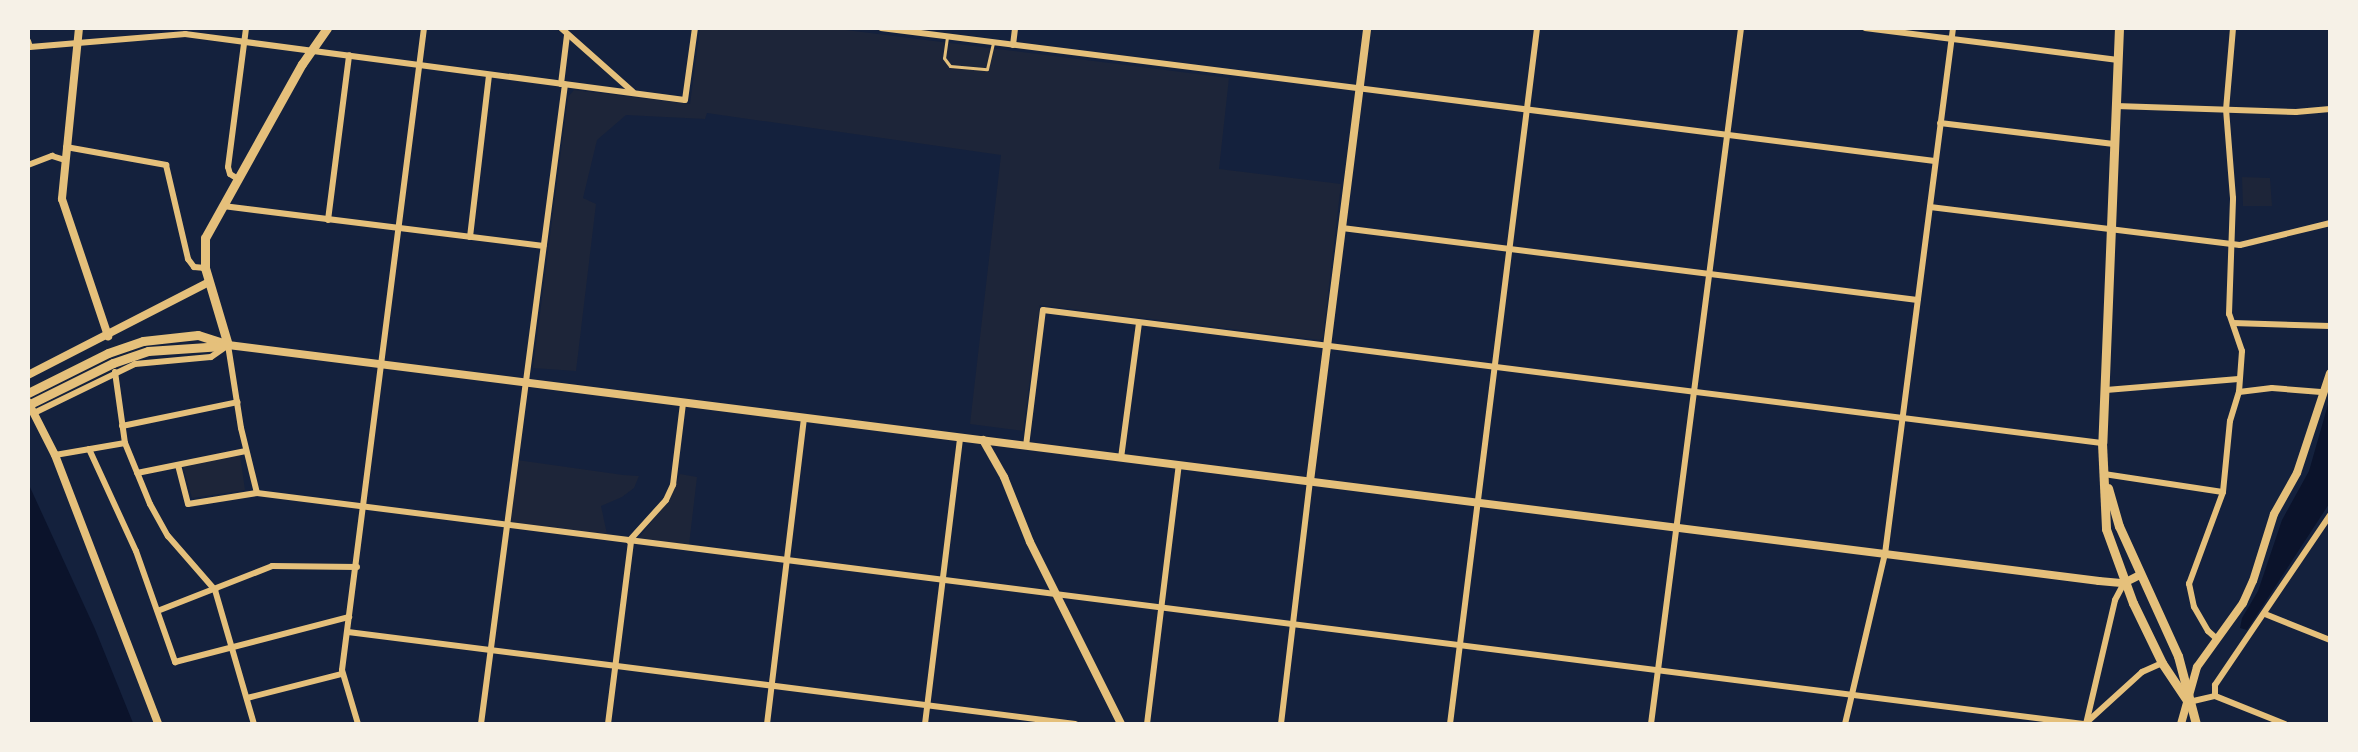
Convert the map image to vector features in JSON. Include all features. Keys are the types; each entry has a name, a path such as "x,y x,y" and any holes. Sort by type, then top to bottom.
{"main road":[{"path":"228,345 205,268 203,244 223,206 234,176 310,50 327,28"},
{"path":"2119,28 2106,390 2102,443 2106,529 2124,583 2162,663 2188,702"},
{"path":"28,393 108,353 144,341 198,335 228,345"},
{"path":"30,407 162,348 228,345"},
{"path":"2104,474 2119,526 2178,656 2188,702 2196,723"}],"street":[{"path":"79,28 62,199 108,336"},
{"path":"234,176 246,28"},
{"path":"358,723 342,674 424,28"},
{"path":"561,28 634,93"},
{"path":"28,41 30,47 185,34 685,100 695,28"},
{"path":"881,28 1935,161"},
{"path":"1013,45 1015,28"},
{"path":"1281,723 1367,28"},
{"path":"1450,723 1538,28"},
{"path":"1651,723 1741,28"},
{"path":"1864,28 2118,60"},
{"path":"1845,723 1885,554 1953,28"},
{"path":"2217,639 2208,631 2194,607 2189,584 2223,492 2230,421 2240,392 2242,351 2229,314 2233,198 2226,110 2233,28"},
{"path":"481,723 523,396 527,384 567,35"},
{"path":"328,220 349,55"},
{"path":"470,237 489,75"},
{"path":"2116,106 2226,110 2330,109"},
{"path":"1940,123 2114,144"},
{"path":"66,147 165,165 188,259 194,267 205,268"},
{"path":"28,165 52,156 65,159"},
{"path":"223,206 544,246"},
{"path":"1930,207 2240,245 2330,223"},
{"path":"1342,228 1918,300"},
{"path":"28,375 108,336 209,282"},
{"path":"1026,446 1043,310 2102,443"},
{"path":"1122,458 1139,323"},
{"path":"2233,323 2330,326"},
{"path":"257,493 246,451 228,345 2124,583 2140,575"},
{"path":"114,368 125,443 168,536 215,590 255,723"},
{"path":"2181,723 2197,667 2253,581 2274,514 2298,473 2321,392 2330,373"},
{"path":"2106,390 2239,379"},
{"path":"2240,392 2272,388 2321,392"},
{"path":"122,426 238,402"},
{"path":"608,723 630,541 666,500 673,485 683,403"},
{"path":"30,407 55,454 158,723"},
{"path":"767,723 804,418"},
{"path":"925,723 960,438"},
{"path":"983,440 1004,477 1056,594 1121,723"},
{"path":"55,454 125,443"},
{"path":"89,449 160,610 175,662 349,617"},
{"path":"137,473 246,451"},
{"path":"178,465 188,504 257,493 2085,723 2142,672 2162,663"},
{"path":"1147,723 1179,465"},
{"path":"2104,474 2223,492"},
{"path":"2215,696 2215,685 2330,515"},
{"path":"2322,529 2330,531"},
{"path":"160,610 286,563 357,567"},
{"path":"2085,723 2115,600 2124,583"},
{"path":"2265,614 2330,640"},
{"path":"348,632 928,705 1045,722 1075,723"},
{"path":"248,698 342,674"},
{"path":"2188,702 2215,696 2285,723"}],"lane":[{"path":"946,37 944,58 950,66 987,69 993,43"}],"shaded area":[{"path":"700,29 838,29 1229,78 1219,169 1341,184 1323,337 1320,340 1040,305 1023,431 970,424 1001,155 707,113 705,119 626,115 597,140 583,198 596,204 576,371 533,368 568,97 574,90 690,104"},
{"path":"2242,177 2270,178 2272,206 2243,206"},
{"path":"2329,401 2329,504 2247,630 2240,628 2242,618 2258,591 2282,520 2309,471"},
{"path":"240,455 245,490 192,498 183,467"},
{"path":"517,460 639,476 634,488 622,497 601,506 607,534 509,522"},
{"path":"680,474 697,477 689,545 639,538 670,498"},
{"path":"29,485 95,629 133,723 29,723"}]}
